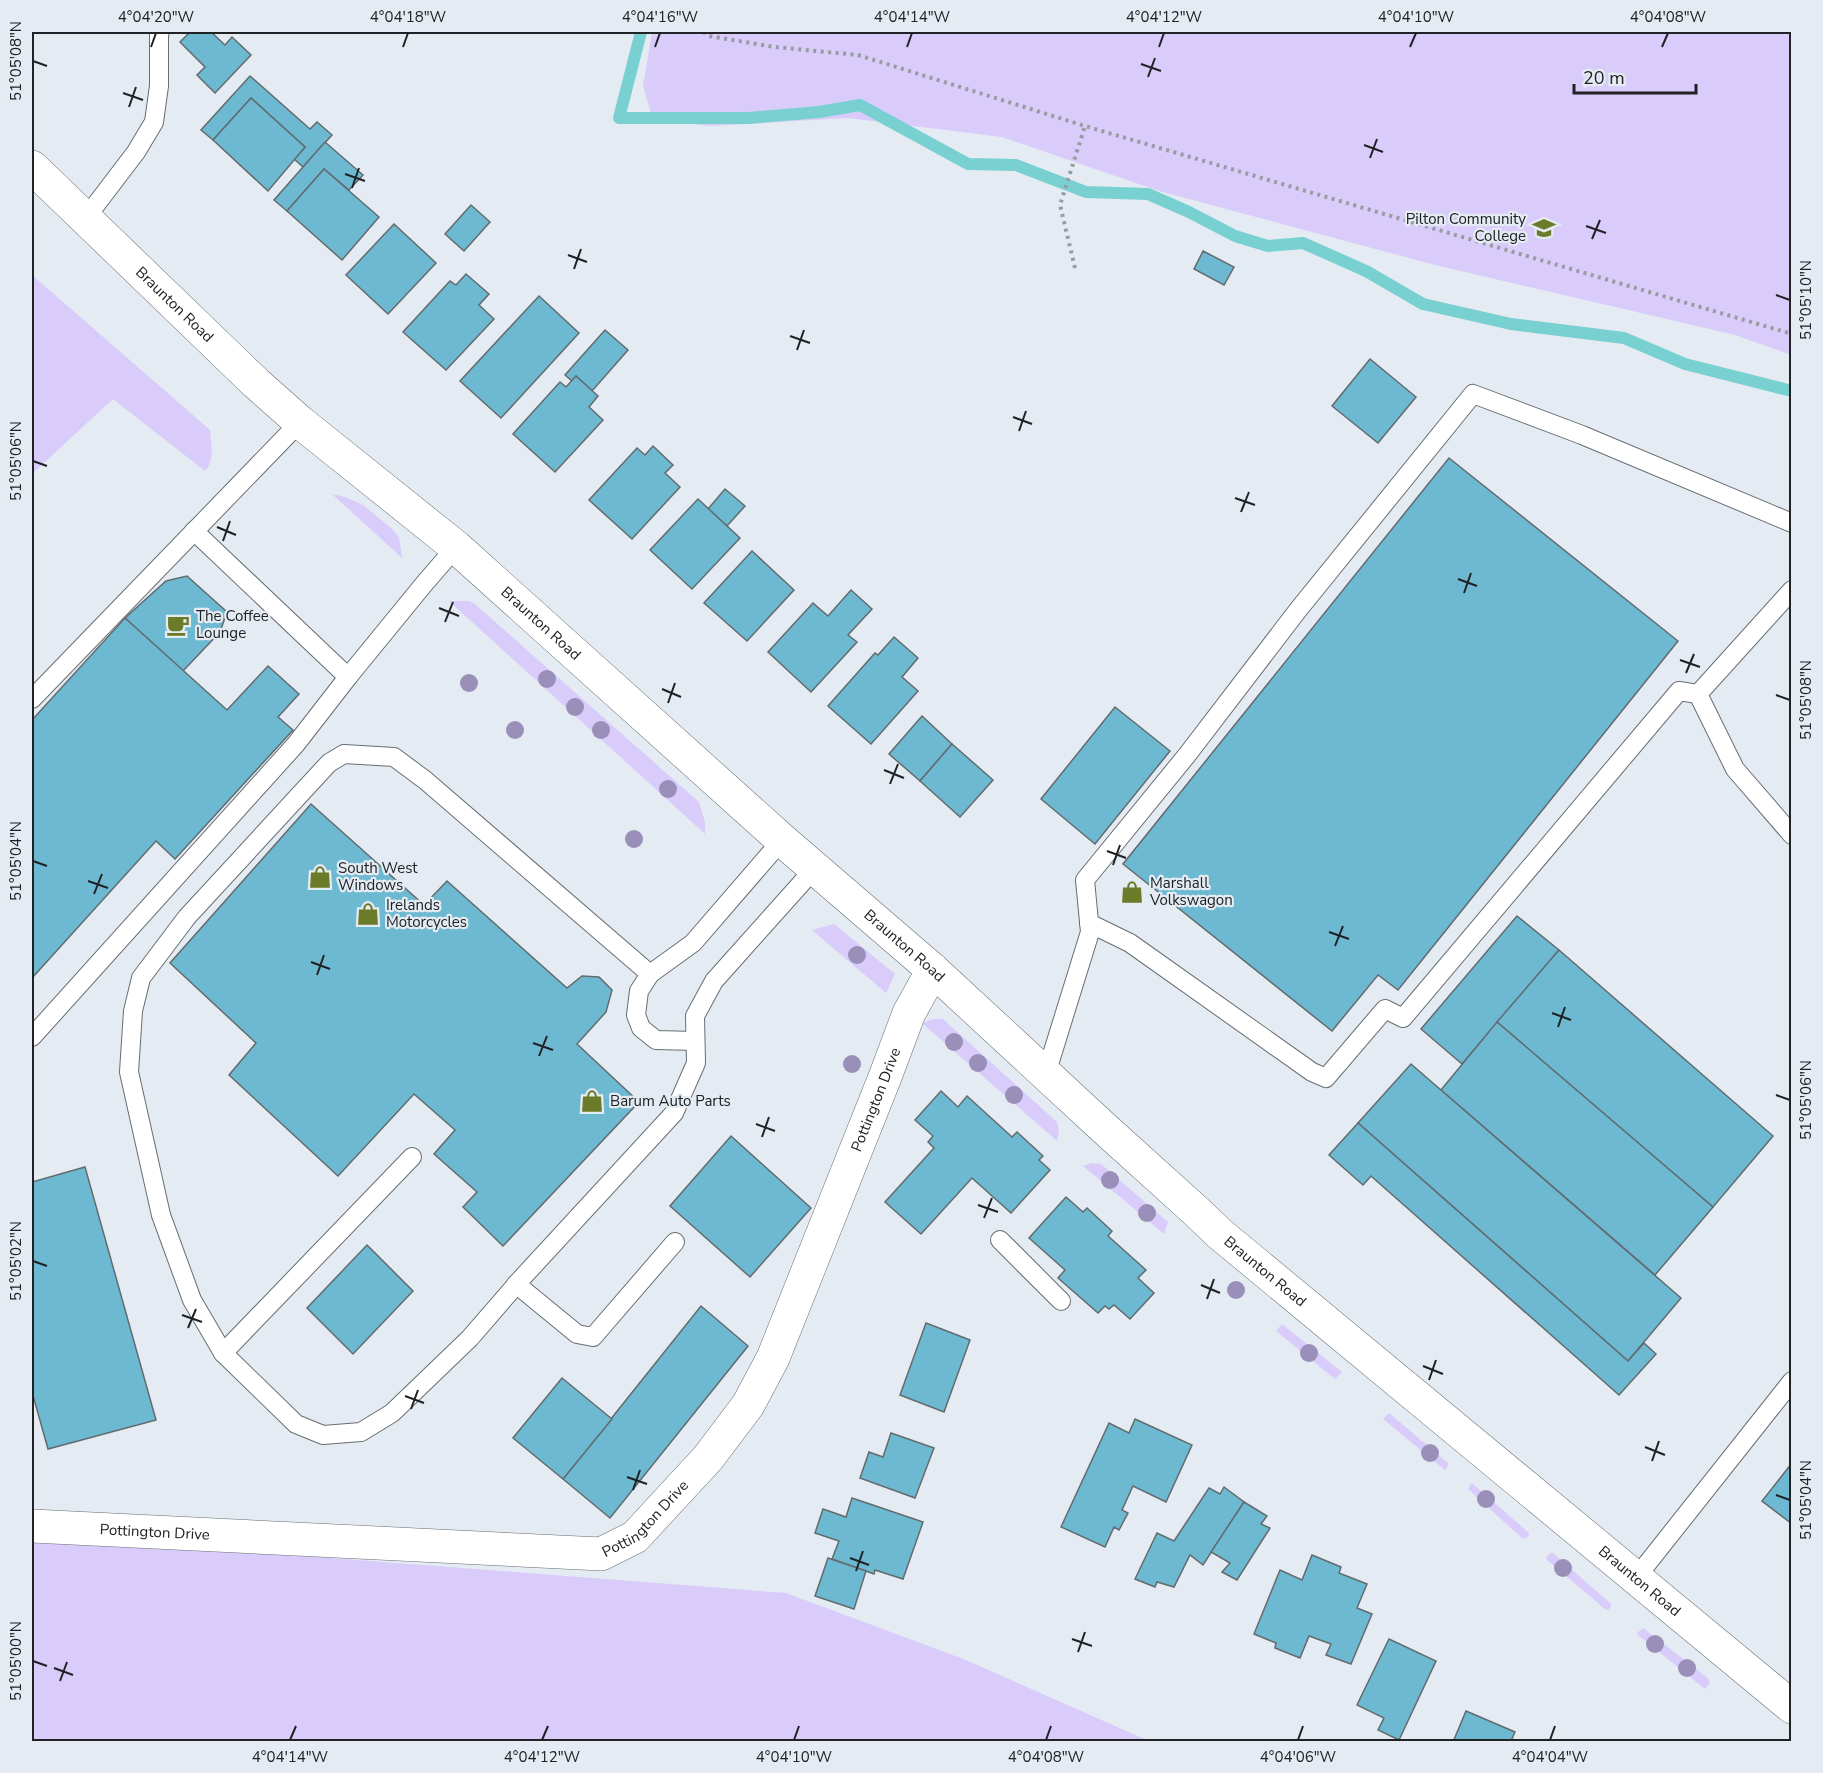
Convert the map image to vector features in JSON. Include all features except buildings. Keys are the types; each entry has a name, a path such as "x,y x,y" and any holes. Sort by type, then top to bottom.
{"main road":[{"name":"Braunton Road","path":"32,167 256,383 300,422 456,547 782,840 933,970 1220,1234 1791,1707"},
{"name":"Pottington Drive","path":"32,1526 601,1554 635,1537 708,1458 748,1405 773,1358 909,1013 933,970"}],"lane":[{"path":"85,219 136,153 154,122 159,86 160,32"},
{"path":"1046,1074 1090,932 1085,880 1187,755 1298,610 1473,394 1582,435 1791,523"},
{"path":"32,699 300,422"},
{"path":"194,531 348,677"},
{"path":"32,1037 296,744 423,584 456,547"},
{"path":"1698,694 1791,590"},
{"path":"1089,923 1131,943 1312,1072 1326,1078 1384,1009 1403,1018 1679,691 1698,694"},
{"path":"1698,694 1735,769 1791,835"},
{"path":"650,974 425,780 393,757 344,754 329,763 187,917 141,978 133,1011 129,1072 161,1215 192,1300 223,1353 296,1424 323,1435 361,1432 392,1413 470,1338 516,1284 674,1113 696,1063 695,1016 714,981 815,868"},
{"path":"695,1041 657,1040 641,1028 636,1015 639,991 650,974 693,943 782,840"},
{"path":"223,1353 412,1157"},
{"path":"1000,1240 1061,1301"},
{"path":"516,1284 577,1334 593,1337 675,1242"},
{"path":"1635,1579 1791,1382"}],"path":[{"path":"703,32 709,36 776,47 858,55 1085,126 1791,334"},
{"path":"1075,268 1060,205 1085,126"}],"shaded area":[{"name":"Pilton Community College","path":"652,32 1791,32 1791,355 1735,335 1435,265 1159,191 1002,137 848,118 711,126 653,120 643,86"},
{"path":"32,275 210,430 211,458 205,471 113,399 32,474"},
{"path":"332,494 363,505 393,530 399,537 402,558"},
{"path":"449,601 469,601 475,604 699,802 705,822 705,834"},
{"path":"834,924 895,974 886,993 812,930"},
{"path":"943,1019 1057,1122 1059,1131 1057,1141 922,1023"},
{"path":"1091,1163 1101,1164 1168,1222 1164,1234 1083,1166"},
{"path":"1282,1324 1342,1372 1335,1379 1276,1331"},
{"path":"1389,1413 1449,1464 1445,1470 1383,1419"},
{"path":"1471,1483 1529,1533 1528,1537 1523,1539 1468,1489"},
{"path":"32,1541 228,1550 786,1593 966,1660 1149,1741 32,1742"},
{"path":"1550,1553 1553,1553 1611,1604 1611,1607 1608,1610 1605,1609 1546,1559"},
{"path":"1643,1628 1708,1678 1710,1682 1705,1689 1638,1635 1637,1633"}],"waterway":[{"path":"641,32 619,118 748,118 819,112 860,105 968,164 1016,165 1086,192 1148,194 1235,236 1268,246 1303,243 1366,271 1423,304 1511,324 1624,338 1685,364 1792,391"}],"place":[{"name":"Pilton Community College","path":"1544,228"},
{"name":"The Coffee Lounge","path":"178,625"},
{"name":"South West Windows","path":"320,877"},
{"name":"Marshall Volkswagon","path":"1132,892"},
{"name":"Irelands Motorcycles","path":"368,914"},
{"name":"Barum Auto Parts","path":"592,1101"}]}
